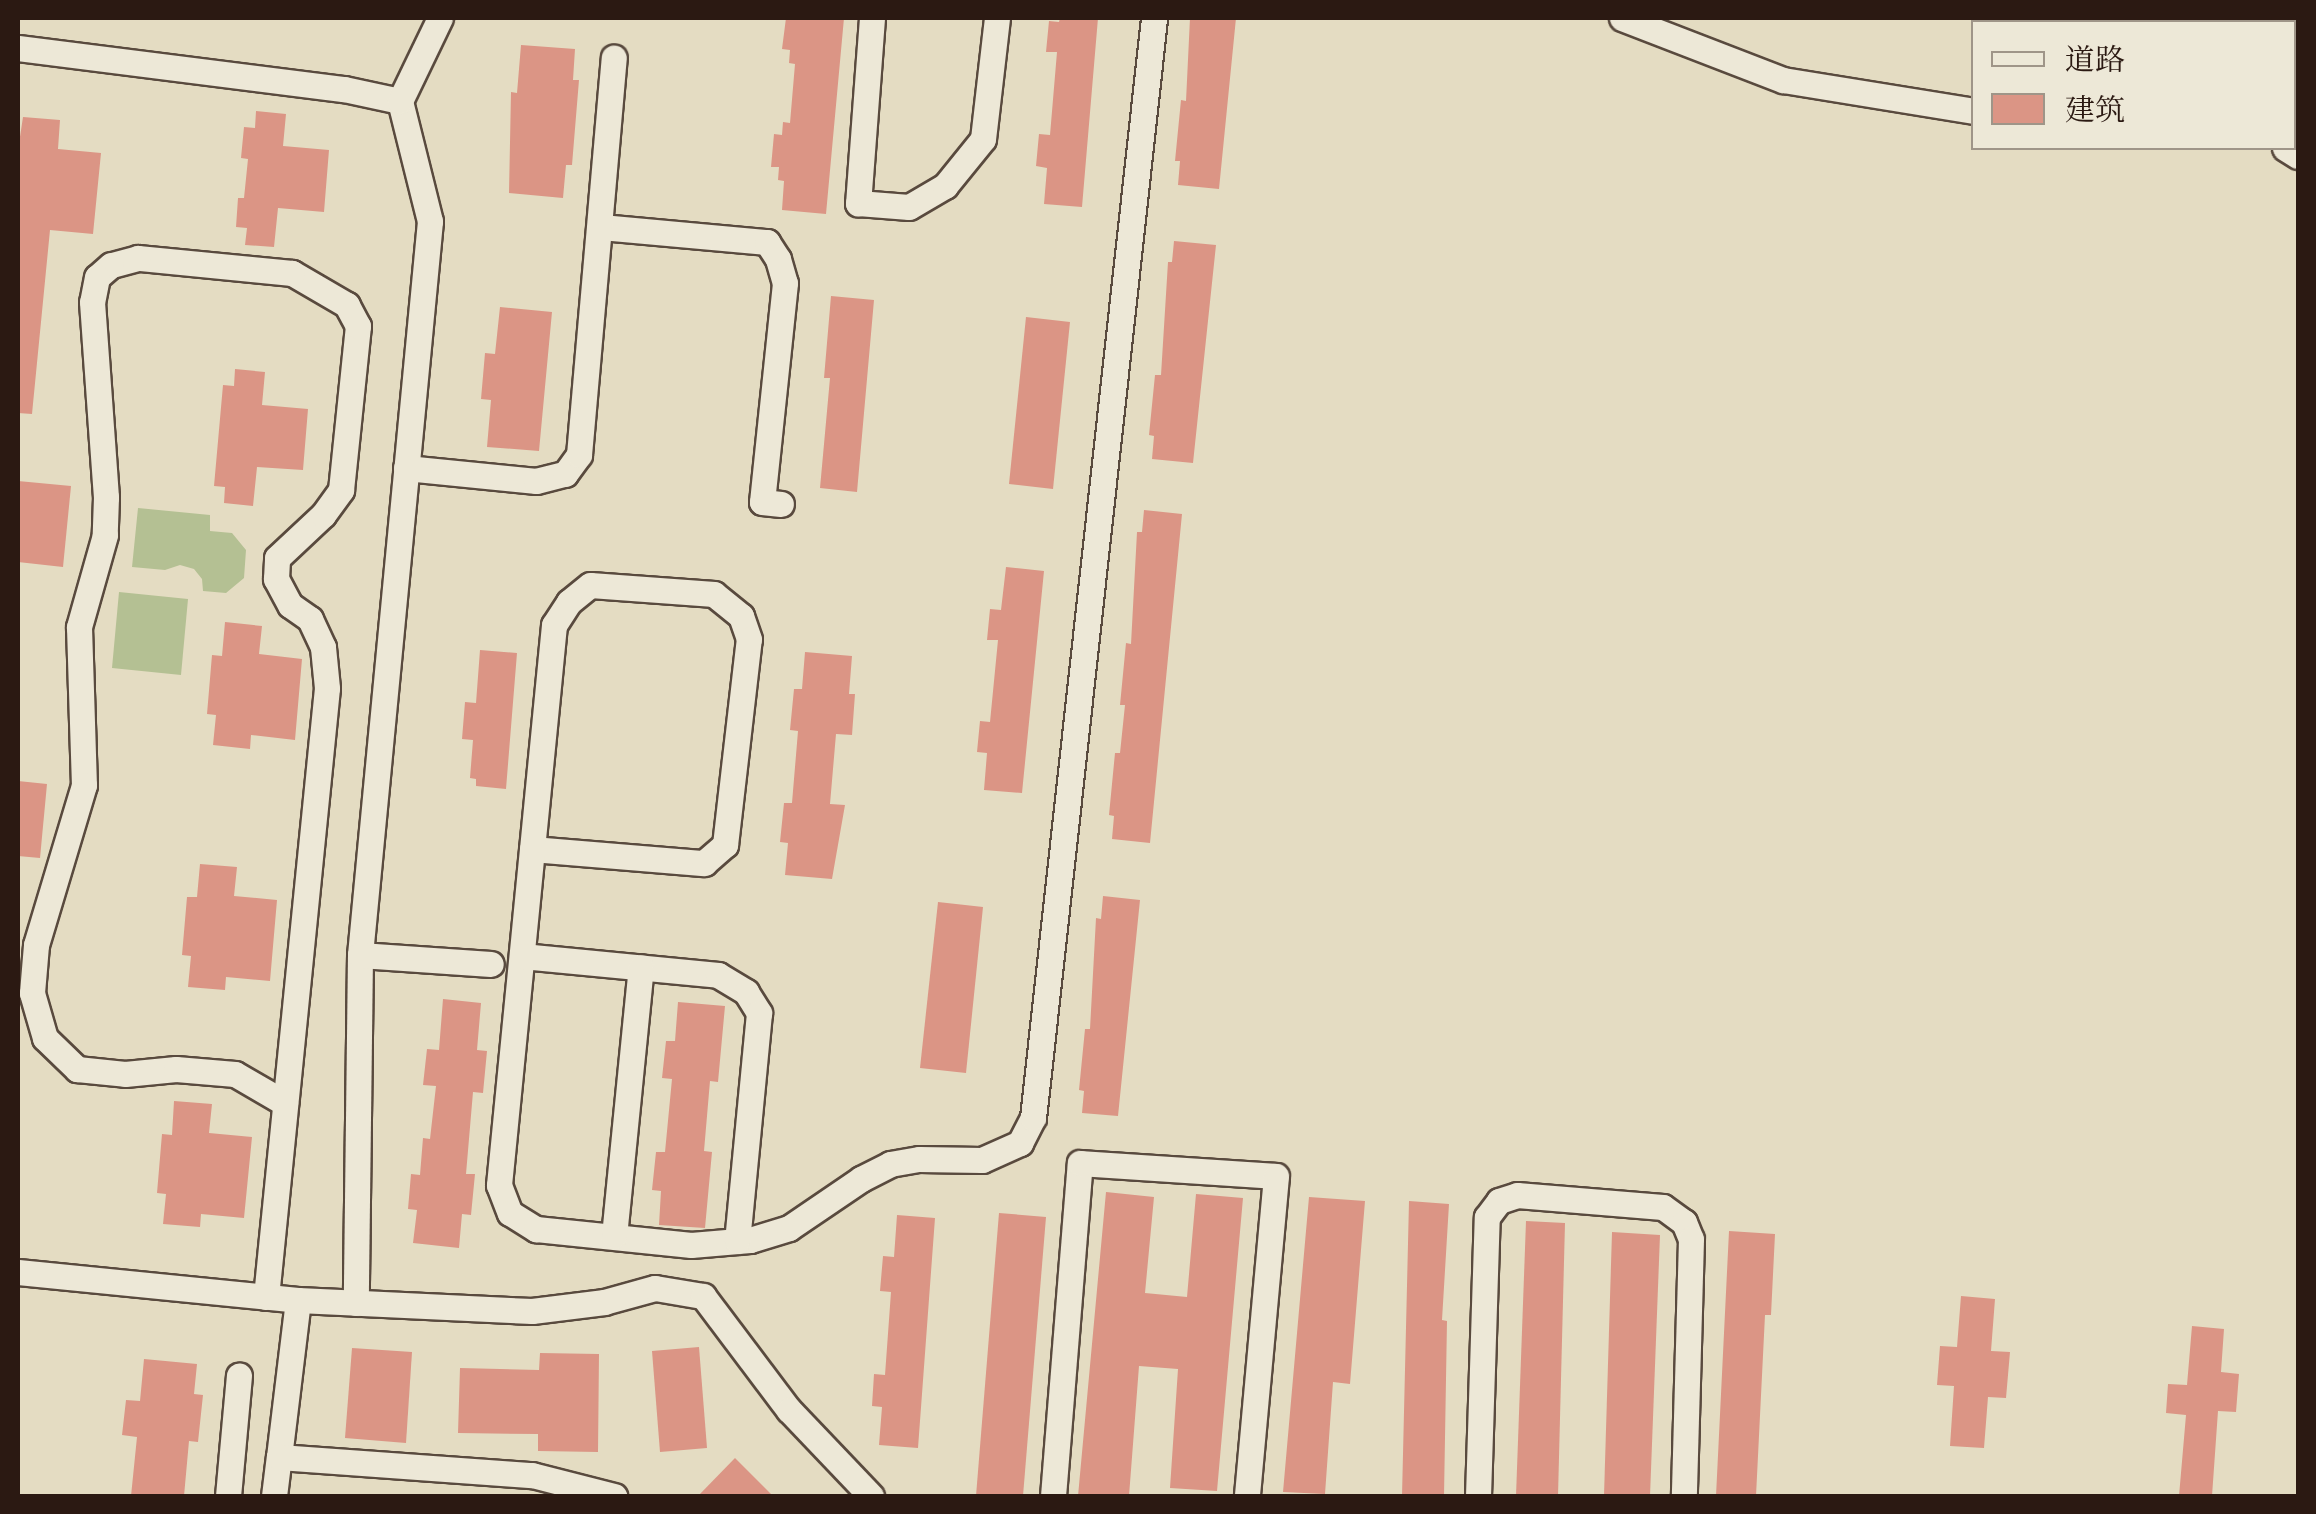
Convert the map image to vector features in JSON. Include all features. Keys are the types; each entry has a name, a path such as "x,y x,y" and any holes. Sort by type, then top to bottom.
{"street":[{"path":"356,1303 360,954 430,221 400,101 440,18"},
{"path":"872,18 858,202 909,207 945,186 983,139 997,18"},
{"path":"532,849 704,862 725,845 748,639 741,616 714,594 590,585 569,602 554,625 532,849 522,956 499,1185 510,1213 536,1229 691,1245 737,1242 790,1228 890,1164 919,1159 982,1160 1020,1143 1033,1118 1154,18"},
{"path":"1622,18 1784,80 1971,111"},
{"path":"18,48 344,89 400,101"},
{"path":"406,468 536,481 565,474 579,455 614,58"},
{"path":"601,227 767,242 778,259 785,283 762,502 781,504"},
{"path":"266,1297 327,688 323,647 310,619 290,605 276,578 277,558 323,515 341,490 358,326 347,305 292,273 138,258 111,265 97,277 92,302 106,497 104,535 79,626 84,785 36,945 32,993 45,1038 77,1069 125,1074 176,1069 235,1074 285,1103"},
{"path":"360,954 491,964"},
{"path":"522,956 718,975 746,992 759,1013 737,1242"},
{"path":"614,1236 640,967"},
{"path":"1054,1496 1080,1164 1276,1176 1247,1496"},
{"path":"1478,1496 1487,1217 1499,1201 1517,1195 1663,1207 1684,1222 1691,1239 1684,1496"},
{"path":"18,1272 298,1300 532,1311 604,1302 656,1288 703,1296 789,1410 872,1496"},
{"path":"274,1496 298,1300"},
{"path":"228,1496 240,1374"},
{"path":"279,1457 614,1496"}],"green space":[{"path":"138,508 210,515 210,531 232,533 246,550 244,578 226,593 203,591 202,579 194,569 180,565 165,570 132,567"},
{"path":"119,592 188,599 181,675 112,668"}],"building":[{"path":"786,18 844,18 826,214 782,210 784,181 778,180 779,167 771,167 774,134 782,135 783,122 790,123 795,64 789,63 790,50 782,49"},
{"path":"1060,18 1098,18 1082,207 1044,204 1047,168 1036,166 1039,134 1050,135 1057,52 1046,52 1049,21 1059,22"},
{"path":"1190,18 1236,18 1219,189 1178,185 1180,161 1175,161 1181,100 1186,101"},
{"path":"521,45 575,49 573,80 579,80 572,165 566,165 563,198 509,193 511,92 517,93"},
{"path":"256,111 286,114 283,146 329,150 324,212 278,208 274,247 245,245 247,228 236,227 238,198 244,198 248,159 241,158 244,127 255,128"},
{"path":"23,117 60,120 58,149 101,153 93,234 50,230 32,414 18,413 18,150"},
{"path":"1174,241 1216,245 1193,463 1152,459 1154,436 1149,435 1155,375 1161,375 1168,262 1172,262"},
{"path":"831,296 874,300 857,492 820,488 830,378 824,378"},
{"path":"500,307 552,312 539,451 487,447 491,400 481,399 485,353 495,354"},
{"path":"1026,317 1070,322 1053,489 1009,484"},
{"path":"235,369 265,372 262,405 308,409 303,470 257,467 253,506 224,503 225,487 214,486 223,385 234,386"},
{"path":"18,481 71,486 63,567 18,562"},
{"path":"1144,510 1182,514 1150,843 1112,839 1114,816 1109,815 1125,705 1120,705 1126,643 1131,644 1137,532 1142,532"},
{"path":"1006,567 1044,571 1022,793 984,790 987,753 977,752 980,721 990,722 998,640 987,640 990,609 1001,610"},
{"path":"225,622 262,626 259,654 302,659 295,740 251,735 250,749 213,745 216,715 207,714 212,655 222,656"},
{"path":"480,650 517,653 506,789 476,786 476,779 470,778 473,740 462,739 465,702 476,703"},
{"path":"805,652 852,656 852,735 836,734 830,804 845,805 832,879 785,875 788,843 780,842 784,803 792,803 798,731 790,730 794,689 802,689"},
{"path":"18,781 47,784 40,858 18,856"},
{"path":"200,864 237,867 234,896 277,900 270,981 226,977 225,990 188,987 191,956 182,955 187,897 197,897"},
{"path":"1103,896 1140,900 1118,1116 1082,1113 1084,1091 1079,1090 1085,1029 1090,1029 1096,918 1101,919"},
{"path":"938,902 983,907 966,1073 920,1068"},
{"path":"443,999 481,1003 477,1050 487,1051 483,1093 473,1092 466,1174 475,1174 471,1215 462,1214 459,1248 413,1243 417,1210 408,1209 411,1174 420,1175 423,1138 430,1139 436,1086 423,1085 427,1049 439,1050"},
{"path":"678,1002 725,1006 718,1082 710,1081 704,1151 712,1152 705,1228 659,1225 661,1191 652,1190 656,1152 665,1152 672,1079 662,1078 666,1041 675,1041"},
{"path":"174,1101 212,1104 209,1133 252,1137 244,1218 201,1214 200,1227 163,1224 166,1194 157,1193 162,1134 172,1135"},
{"path":"1106,1192 1154,1197 1145,1293 1187,1297 1196,1194 1243,1198 1217,1491 1170,1488 1178,1369 1139,1366 1129,1496 1078,1496"},
{"path":"1309,1197 1365,1201 1350,1384 1333,1382 1325,1494 1283,1492"},
{"path":"1409,1201 1449,1204 1442,1320 1447,1321 1444,1496 1402,1496"},
{"path":"999,1213 1046,1217 1023,1496 976,1496"},
{"path":"897,1215 935,1218 918,1448 879,1445 882,1407 872,1406 874,1374 885,1375 891,1292 880,1291 883,1256 894,1257"},
{"path":"1526,1221 1565,1223 1558,1496 1516,1496"},
{"path":"1729,1231 1775,1234 1771,1315 1765,1315 1756,1496 1716,1496"},
{"path":"1612,1232 1660,1235 1650,1496 1604,1496"},
{"path":"1961,1296 1995,1299 1991,1351 2010,1352 2006,1398 1988,1397 1984,1448 1950,1446 1954,1386 1937,1385 1940,1346 1957,1347"},
{"path":"2192,1326 2224,1329 2221,1372 2239,1374 2236,1412 2218,1411 2212,1496 2179,1496 2186,1415 2166,1413 2168,1384 2187,1385"},
{"path":"699,1347 707,1448 660,1452 652,1351"},
{"path":"352,1348 412,1352 406,1443 345,1438"},
{"path":"540,1353 599,1354 598,1452 538,1451 538,1434 458,1433 460,1368 539,1370"},
{"path":"144,1359 197,1364 194,1394 203,1395 198,1442 189,1441 184,1496 131,1496 137,1437 122,1435 126,1400 140,1401"},
{"path":"735,1458 773,1496 698,1496"}]}
